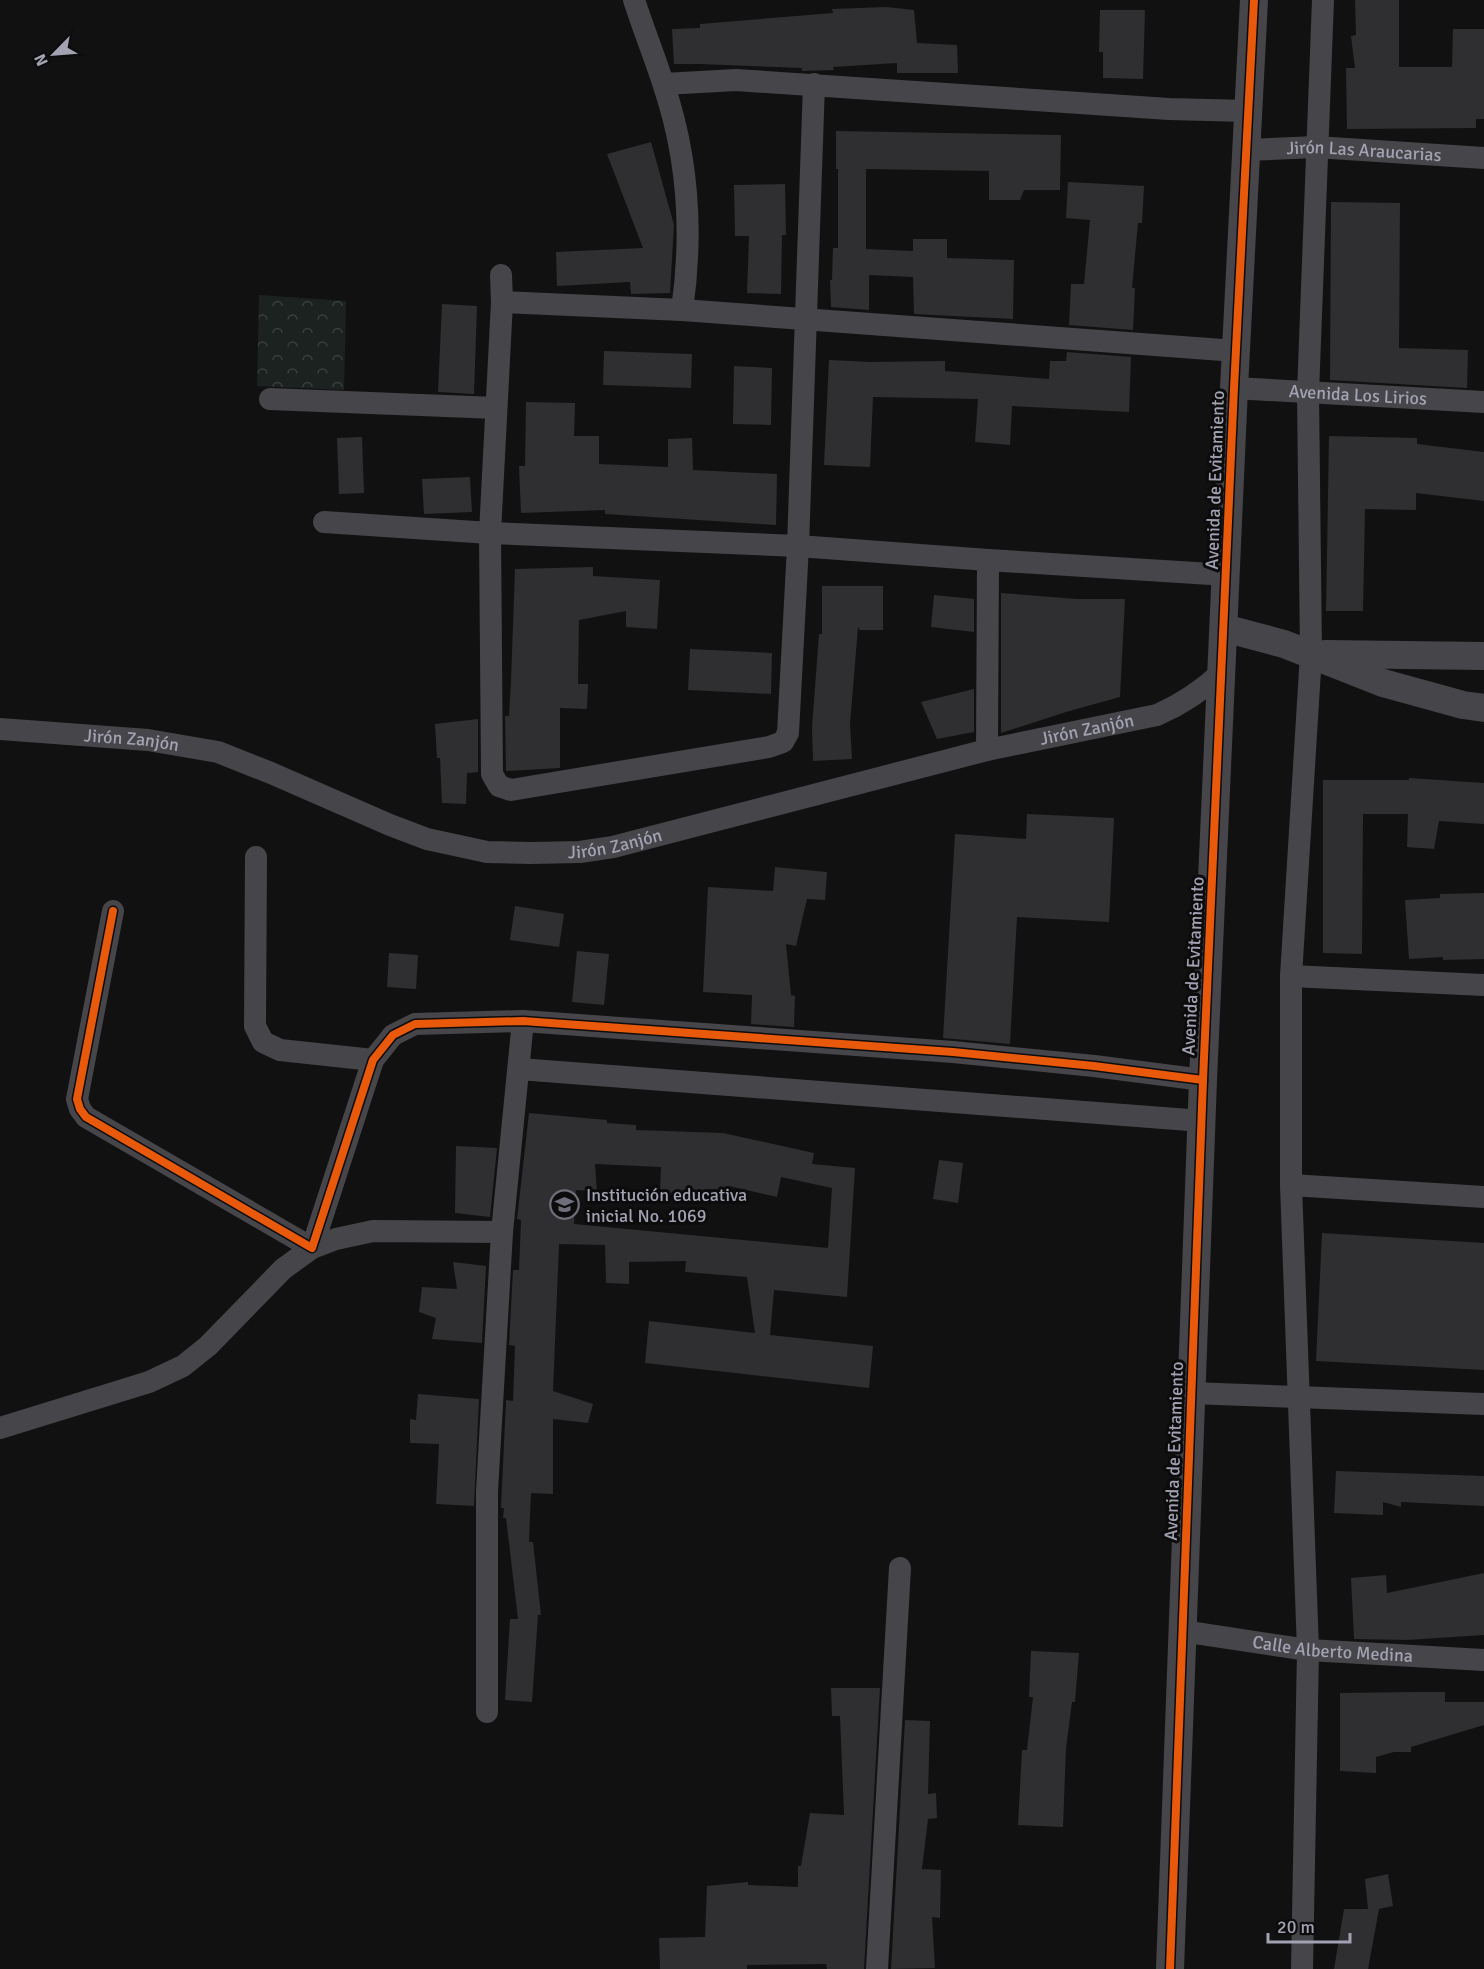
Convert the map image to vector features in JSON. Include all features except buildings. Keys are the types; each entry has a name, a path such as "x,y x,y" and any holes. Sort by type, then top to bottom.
{"street":[{"path":"634,0 664,84 682,158 689,224 687,278 682,310"},
{"name":"Avenida de Evitamiento","path":"1170,1969 1203,1080 1254,0"},
{"path":"1302,1969 1308,1650 1291,1185 1291,976 1311,654 1308,393 1323,0"},
{"path":"664,84 736,80 1169,109 1247,111"},
{"path":"501,275 490,533 492,774 500,786 511,790 769,747 783,742 789,733 798,546 813,84"},
{"name":"Jirón Las Araucarias","path":"1246,150 1316,147 1484,158"},
{"path":"501,302 682,310 804,321 1236,351"},
{"name":"Avenida Los Lirios","path":"1234,388 1484,402"},
{"path":"270,399 496,408"},
{"path":"324,522 490,533 798,546 1227,575"},
{"path":"987,750 988,560"},
{"path":"1224,628 1311,654 1383,683 1463,705 1484,708"},
{"path":"1311,654 1484,656"},
{"name":"Jirón Zanjón","path":"0,729 148,740 218,752 390,825 427,838 487,852 580,852 613,846 987,750 1157,715 1180,704 1208,686 1222,672"},
{"path":"256,857 255,1026 263,1042 280,1050 373,1060"},
{"path":"113,910 77,1099 80,1109 86,1117 312,1248"},
{"path":"1291,976 1484,985"},
{"path":"312,1248 373,1060 393,1035 416,1024 523,1021 953,1052 1203,1080"},
{"path":"488,1712 487,1491 502,1232 523,1021"},
{"path":"519,1069 1202,1121"},
{"path":"1291,1185 1484,1197"},
{"path":"0,1428 149,1382 183,1366 208,1346 283,1269 312,1248 336,1239 373,1231 502,1232"},
{"path":"1191,1393 1484,1404"},
{"path":"877,1969 900,1568"},
{"name":"Calle Alberto Medina","path":"1182,1631 1308,1650 1484,1660"}],"green space":[{"path":"259,295 346,301 344,390 257,386"}],"cycle path":[{"path":"1170,1969 1203,1080 1254,0"},
{"path":"113,911 77,1099 80,1109 86,1117 312,1248 373,1060 393,1035 415,1024 523,1021 953,1052 1203,1080"}],"place":[{"name":"Institución educativa inicial No. 1069","path":"565,1205"}]}
